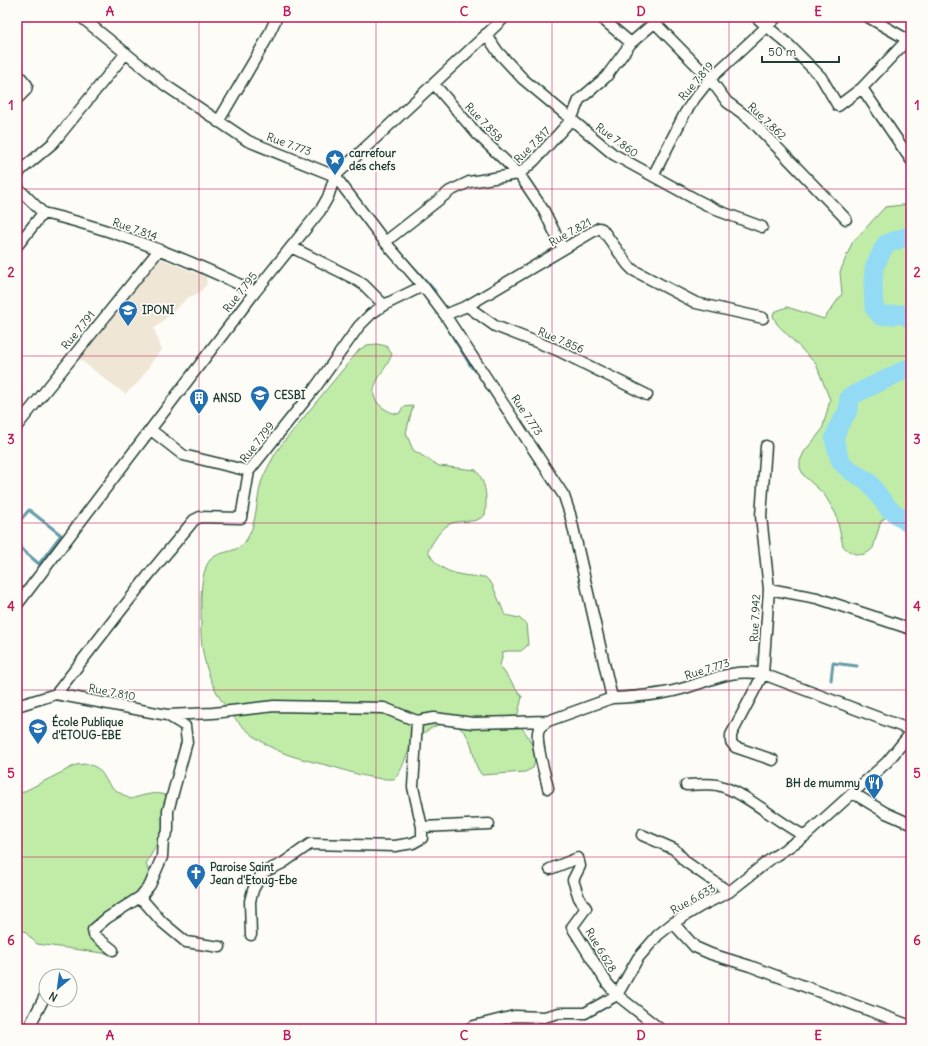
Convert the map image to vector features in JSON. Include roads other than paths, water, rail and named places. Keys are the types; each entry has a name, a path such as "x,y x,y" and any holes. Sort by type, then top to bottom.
{"street":[{"name":"Rue 7.773","path":"81,17 165,85 218,122 260,147 292,157 335,176 385,242 445,314 564,496 572,522 612,698 663,693 738,672 763,674 911,730"},
{"path":"218,122 265,42 277,17"},
{"name":"Rue 7.795","path":"17,605 255,292 320,211 328,197 335,176 505,17"},
{"path":"600,17 631,43"},
{"path":"756,17 768,25 821,77 838,106 862,88 909,38 868,17"},
{"name":"Rue 7.819","path":"653,176 685,113 710,79 753,41 777,17"},
{"name":"Rue 7.817","path":"385,242 427,207 454,189 469,182 519,174 536,160 571,120 579,100 606,77 631,43 658,20"},
{"name":"Rue 7.862","path":"658,20 710,79 727,102 750,119 846,219"},
{"name":"Rue 7.860","path":"486,34 498,52 523,79 613,154 720,211 762,227"},
{"path":"17,178 21,170 53,143 126,53"},
{"path":"17,73 27,85 26,90 17,99"},
{"name":"Rue 7.858","path":"434,84 477,134 519,174 544,211 563,249"},
{"path":"862,88 911,160"},
{"path":"17,184 19,189 43,213 17,246"},
{"name":"Rue 7.814","path":"43,213 73,220 158,250 255,292"},
{"name":"Rue 7.821","path":"445,314 467,306 599,228 602,229 628,265 686,299 730,312 763,318"},
{"path":"291,247 355,279 364,285 384,305"},
{"name":"Rue 7.791","path":"17,426 158,250"},
{"name":"Rue 7.799","path":"56,694 151,572 194,520 200,517 241,518 249,471 316,388 359,326 371,314 384,305 423,286"},
{"name":"Rue 7.856","path":"467,306 501,329 557,350 647,395"},
{"path":"151,430 183,455 249,471"},
{"path":"766,446 761,516 769,589"},
{"name":"Rue 7.942","path":"773,760 735,747 731,742 731,735 763,674 769,589 817,598 911,629"},
{"name":"Rue 7.810","path":"17,707 56,694 167,715 185,726 187,742 168,811 168,830 163,840 162,857 147,891 140,897"},
{"path":"548,788 538,731 541,726 548,721 612,698"},
{"path":"167,715 213,713 274,706 384,708 417,721 434,718 473,723 548,721"},
{"path":"251,935 250,901 253,890 262,873 283,863 310,844 395,846 413,843 422,838 422,826 413,786 417,721"},
{"name":"Rue 6.633","path":"617,995 638,958 658,935 673,923 729,892 772,858 805,836 887,762 911,733"},
{"path":"686,785 715,785 728,789 750,801 785,826 805,836"},
{"path":"853,793 886,812 911,824"},
{"path":"422,826 489,824"},
{"path":"642,835 674,848 686,862 729,892"},
{"name":"Rue 6.628","path":"550,869 578,858 580,866 573,880 579,898 586,908 572,927 607,983 617,995"},
{"path":"113,950 94,935 93,930 107,918 140,897 162,922 186,942 220,947"},
{"path":"673,923 695,946 711,954 750,966 911,1026"},
{"path":"468,1029 474,1026 514,1016 544,1016 560,1013 586,1013 617,995 660,1029"},
{"path":"32,1028 40,1008"}],"waterway":[{"path":"911,235 886,244 874,268 873,284 874,308 881,316 902,314 911,319"},
{"path":"400,252 435,291 435,294"},
{"path":"445,324 472,368"},
{"path":"911,367 849,397 848,411 838,427 834,439 840,460 843,464 852,472 868,481 888,508 911,525"},
{"path":"17,524 29,510 61,535 39,564 17,545"},
{"path":"831,680 833,663 857,666"}],"place":[{"name":"carrefour des chefs","path":"335,176"},
{"name":"IPONI","path":"128,327"},
{"name":"CESBI","path":"260,412"},
{"name":"ANSD","path":"199,415"},
{"name":"École Publique d'ETOUG-EBE","path":"38,745"},
{"name":"BH de mummy","path":"874,800"},
{"name":"Paroise Saint Jean d'Etoug-Ebe","path":"196,890"}]}
